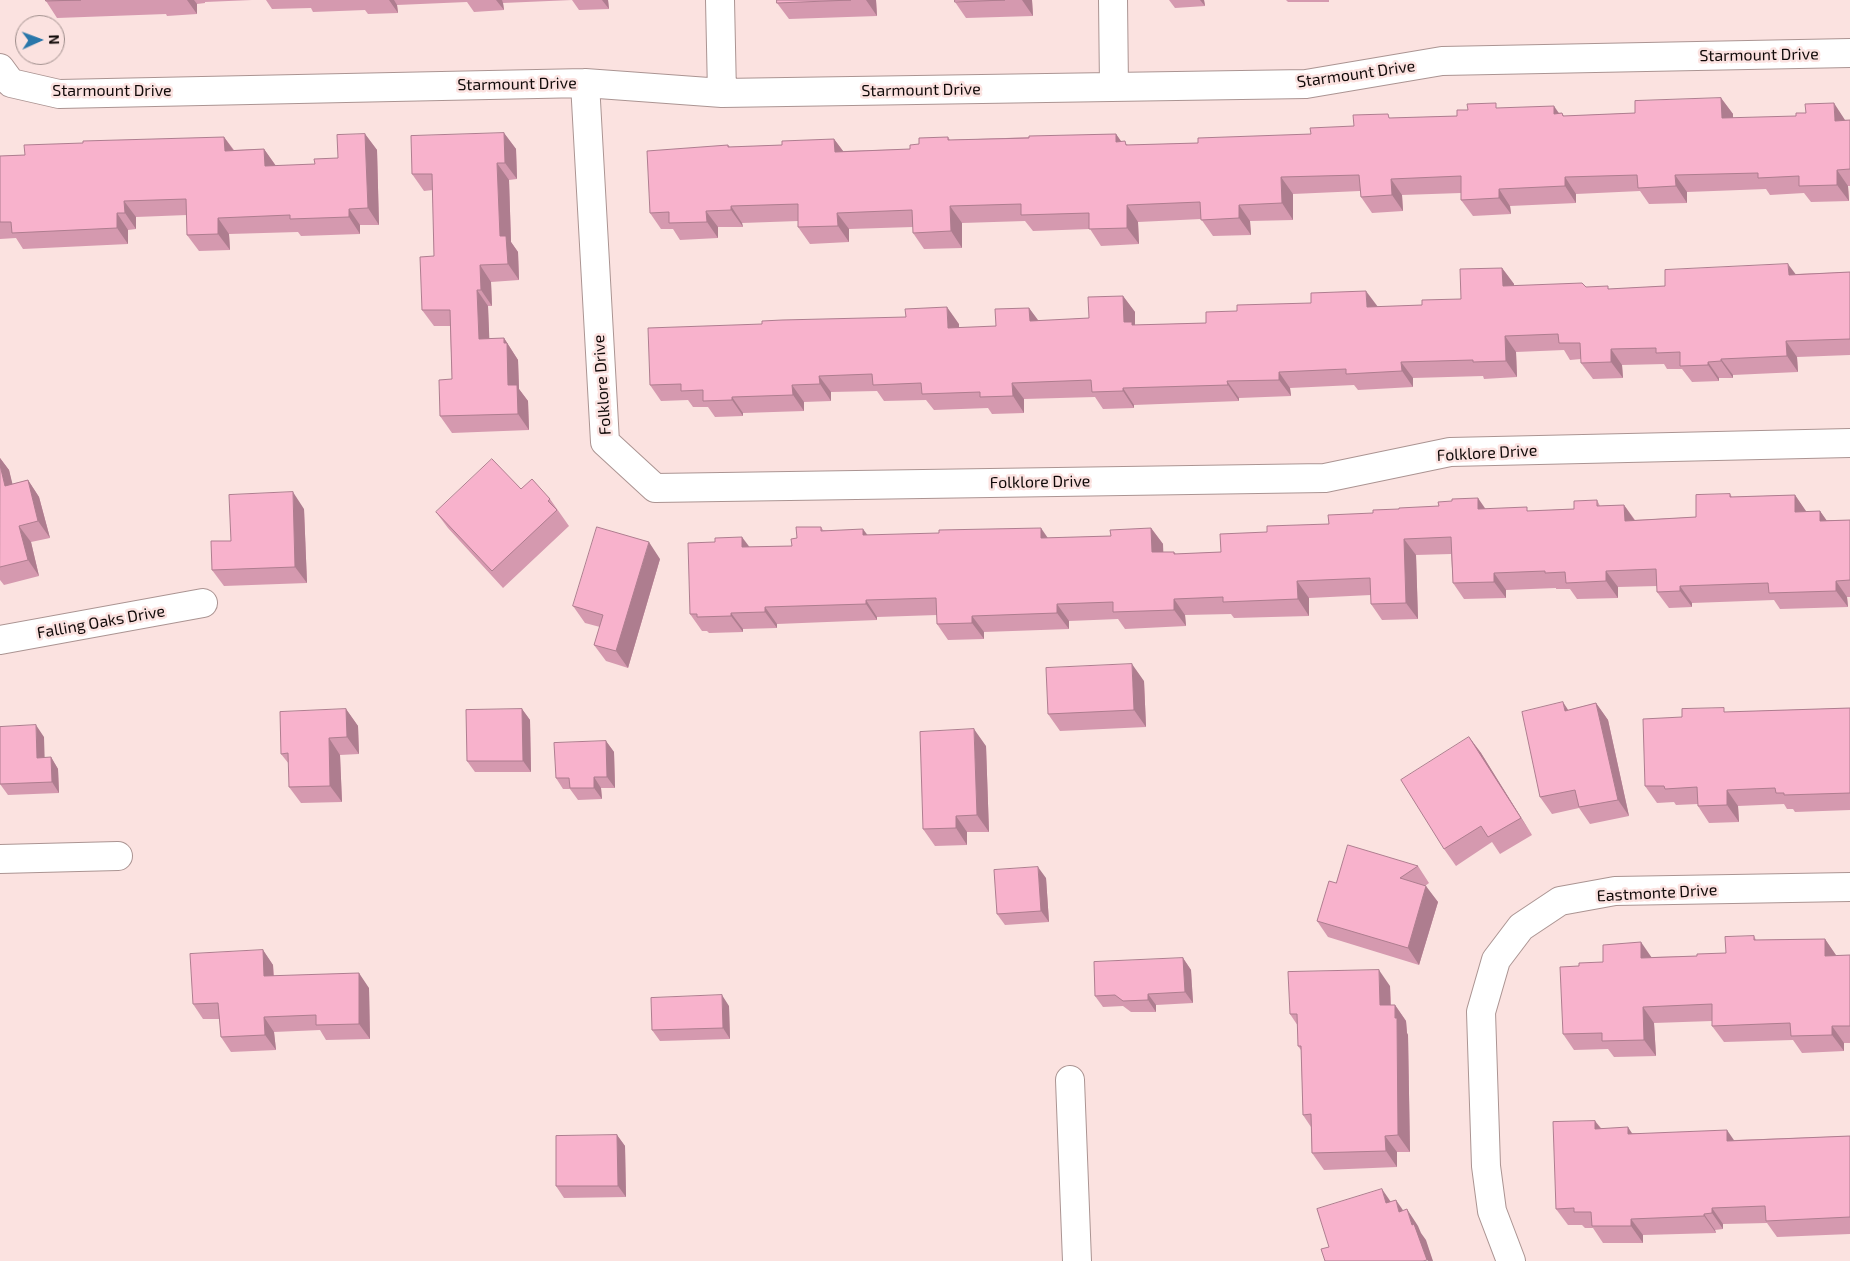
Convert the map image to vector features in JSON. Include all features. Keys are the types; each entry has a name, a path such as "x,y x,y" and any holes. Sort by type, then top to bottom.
{"street":[{"path":"720,0 722,93"},
{"path":"1113,0 1114,87"},
{"name":"Starmount Drive","path":"0,68 11,83 59,94 585,83 722,93 1306,84 1442,61 1850,53"},
{"name":"Folklore Drive","path":"585,83 604,442 655,488 1325,478 1450,452 1850,443"},
{"name":"Falling Oaks Drive","path":"0,640 203,603"},
{"path":"0,859 118,856"},
{"name":"Eastmonte Drive","path":"1511,1261 1492,1211 1487,1175 1481,1012 1496,960 1521,926 1560,901 1615,891 1850,887"},
{"path":"1070,1080 1077,1261"}],"building":[{"path":"46,0 81,0 46,1"},
{"path":"777,0 851,0 777,3"},
{"path":"955,0 1005,0 955,2"},
{"path":"1721,98 1722,118 1796,116 1796,113 1806,113 1805,104 1834,103 1835,121 1850,120 1850,169 1837,170 1837,185 1799,186 1799,176 1758,178 1758,173 1675,175 1676,186 1638,188 1637,175 1565,177 1565,186 1499,189 1499,198 1461,200 1461,176 1391,179 1392,195 1361,197 1359,175 1281,177 1282,203 1239,205 1239,218 1201,220 1200,202 1127,205 1127,228 1089,229 1089,213 1021,215 1021,204 950,206 951,231 913,233 912,210 837,213 838,226 798,227 798,204 731,206 731,210 706,211 707,222 669,223 669,212 650,213 647,151 728,145 728,147 782,145 782,141 834,139 835,152 910,149 910,145 919,144 919,138 948,137 948,140 1116,134 1116,142 1125,141 1126,145 1198,143 1198,138 1311,134 1310,128 1354,126 1353,115 1388,114 1389,118 1457,116 1457,110 1468,110 1467,104 1496,103 1496,108 1554,106 1554,114 1562,113 1563,116 1635,113 1635,101"},
{"path":"504,133 505,163 497,163 500,236 506,236 508,264 480,265 481,290 477,290 479,339 504,338 504,343 507,343 508,385 517,385 518,414 440,416 439,380 452,379 450,310 422,310 420,257 434,256 432,174 412,174 411,136"},
{"path":"365,134 368,208 349,209 349,217 290,219 290,215 218,218 218,234 187,235 186,199 124,201 125,213 117,213 117,228 12,233 11,222 0,222 0,156 25,155 24,145 83,143 83,141 224,137 225,151 264,149 265,166 315,164 314,159 338,158 337,135"},
{"path":"1788,264 1789,275 1850,272 1850,339 1786,341 1787,356 1721,359 1721,361 1708,362 1708,365 1680,366 1680,352 1656,353 1656,348 1611,349 1611,362 1581,363 1580,343 1559,343 1558,334 1505,336 1506,361 1401,362 1402,371 1346,374 1346,369 1279,372 1279,380 1227,381 1228,385 1123,388 1123,391 1092,392 1091,380 1012,383 1013,396 980,397 980,392 922,394 921,383 873,385 872,374 819,376 820,384 792,385 793,395 732,397 732,400 703,401 703,390 681,391 681,384 650,385 648,328 762,324 762,321 782,320 906,317 905,309 947,307 948,328 996,326 995,309 1029,308 1030,321 1089,318 1088,297 1123,296 1124,322 1132,322 1132,325 1206,323 1206,312 1237,311 1237,305 1311,303 1311,293 1366,291 1367,307 1422,305 1422,300 1461,299 1460,269 1502,268 1503,286 1582,283 1586,287 1608,286 1608,289 1665,286 1665,270"},
{"path":"492,459 521,489 532,479 557,510 492,571 436,512"},
{"path":"0,465 5,486 28,480 38,521 19,526 28,560 0,567"},
{"path":"293,492 295,567 212,570 211,541 231,541 229,495"},
{"path":"1730,494 1730,497 1795,495 1795,512 1820,511 1820,521 1850,520 1850,580 1836,581 1836,591 1769,593 1768,583 1680,586 1680,591 1657,592 1656,569 1606,571 1606,581 1566,583 1565,572 1545,573 1545,571 1494,573 1494,582 1453,583 1451,537 1404,539 1406,603 1371,604 1370,578 1297,581 1298,599 1223,602 1223,597 1174,599 1174,610 1113,612 1113,602 1057,604 1057,613 972,616 972,623 937,624 936,598 866,600 866,604 765,607 765,612 731,613 731,616 697,617 697,614 690,614 688,543 715,542 715,538 742,537 742,547 792,546 791,539 797,538 796,527 821,527 821,531 863,529 863,535 939,533 939,530 1041,528 1041,538 1111,536 1110,530 1151,528 1152,552 1174,552 1174,554 1221,552 1220,534 1267,532 1267,526 1329,524 1328,515 1373,513 1373,510 1439,506 1438,502 1452,501 1452,499 1478,498 1478,509 1527,507 1527,511 1574,509 1574,501 1597,500 1597,506 1624,505 1625,521 1696,517 1696,495"},
{"path":"597,527 649,542 616,651 594,645 603,615 573,606"},
{"path":"1132,664 1134,710 1048,714 1046,668"},
{"path":"1563,702 1565,711 1596,703 1618,800 1579,807 1575,790 1540,797 1522,712"},
{"path":"1724,708 1724,712 1850,708 1850,793 1784,795 1784,793 1776,793 1775,788 1727,790 1727,805 1698,806 1697,787 1665,789 1664,786 1645,786 1643,719 1682,717 1682,709"},
{"path":"346,709 347,737 329,738 330,786 289,787 288,753 281,754 280,712"},
{"path":"522,709 523,761 467,761 466,710"},
{"path":"36,725 37,758 51,757 52,782 0,784 0,727"},
{"path":"974,729 977,815 956,816 956,828 923,829 920,732"},
{"path":"1469,737 1521,818 1488,837 1481,826 1444,849 1401,780"},
{"path":"606,741 607,777 594,777 594,788 570,788 569,778 556,778 554,743"},
{"path":"1348,845 1418,866 1400,878 1426,886 1408,948 1317,921 1329,881 1336,883"},
{"path":"1038,867 1041,911 997,914 994,870"},
{"path":"1754,936 1754,940 1825,939 1825,956 1850,955 1850,1026 1832,1026 1832,1035 1791,1036 1790,1023 1712,1026 1712,1004 1643,1007 1644,1040 1602,1041 1602,1033 1563,1034 1560,967 1579,966 1579,963 1603,962 1603,945 1641,942 1641,958 1697,956 1697,954 1726,953 1725,937"},
{"path":"263,950 264,976 359,973 359,1024 316,1025 316,1015 264,1017 265,1035 221,1037 218,1003 193,1004 190,954"},
{"path":"1183,958 1185,992 1148,994 1148,1000 1123,1001 1115,995 1095,996 1094,962"},
{"path":"1379,970 1380,1005 1395,1005 1395,1018 1397,1018 1398,1135 1385,1136 1386,1151 1312,1153 1311,1114 1303,1115 1301,1046 1298,1046 1297,1014 1290,1014 1288,972"},
{"path":"722,995 723,1028 652,1030 651,998"},
{"path":"1595,1121 1595,1129 1628,1127 1628,1134 1727,1130 1727,1141 1850,1136 1850,1217 1766,1221 1765,1206 1712,1208 1712,1213 1704,1214 1704,1216 1631,1219 1631,1226 1592,1226 1591,1212 1574,1212 1574,1208 1556,1209 1553,1122"},
{"path":"617,1135 618,1186 556,1186 556,1136"},
{"path":"1382,1189 1386,1203 1396,1200 1399,1212 1407,1209 1427,1260 1325,1261 1321,1249 1329,1247 1317,1209"}]}
